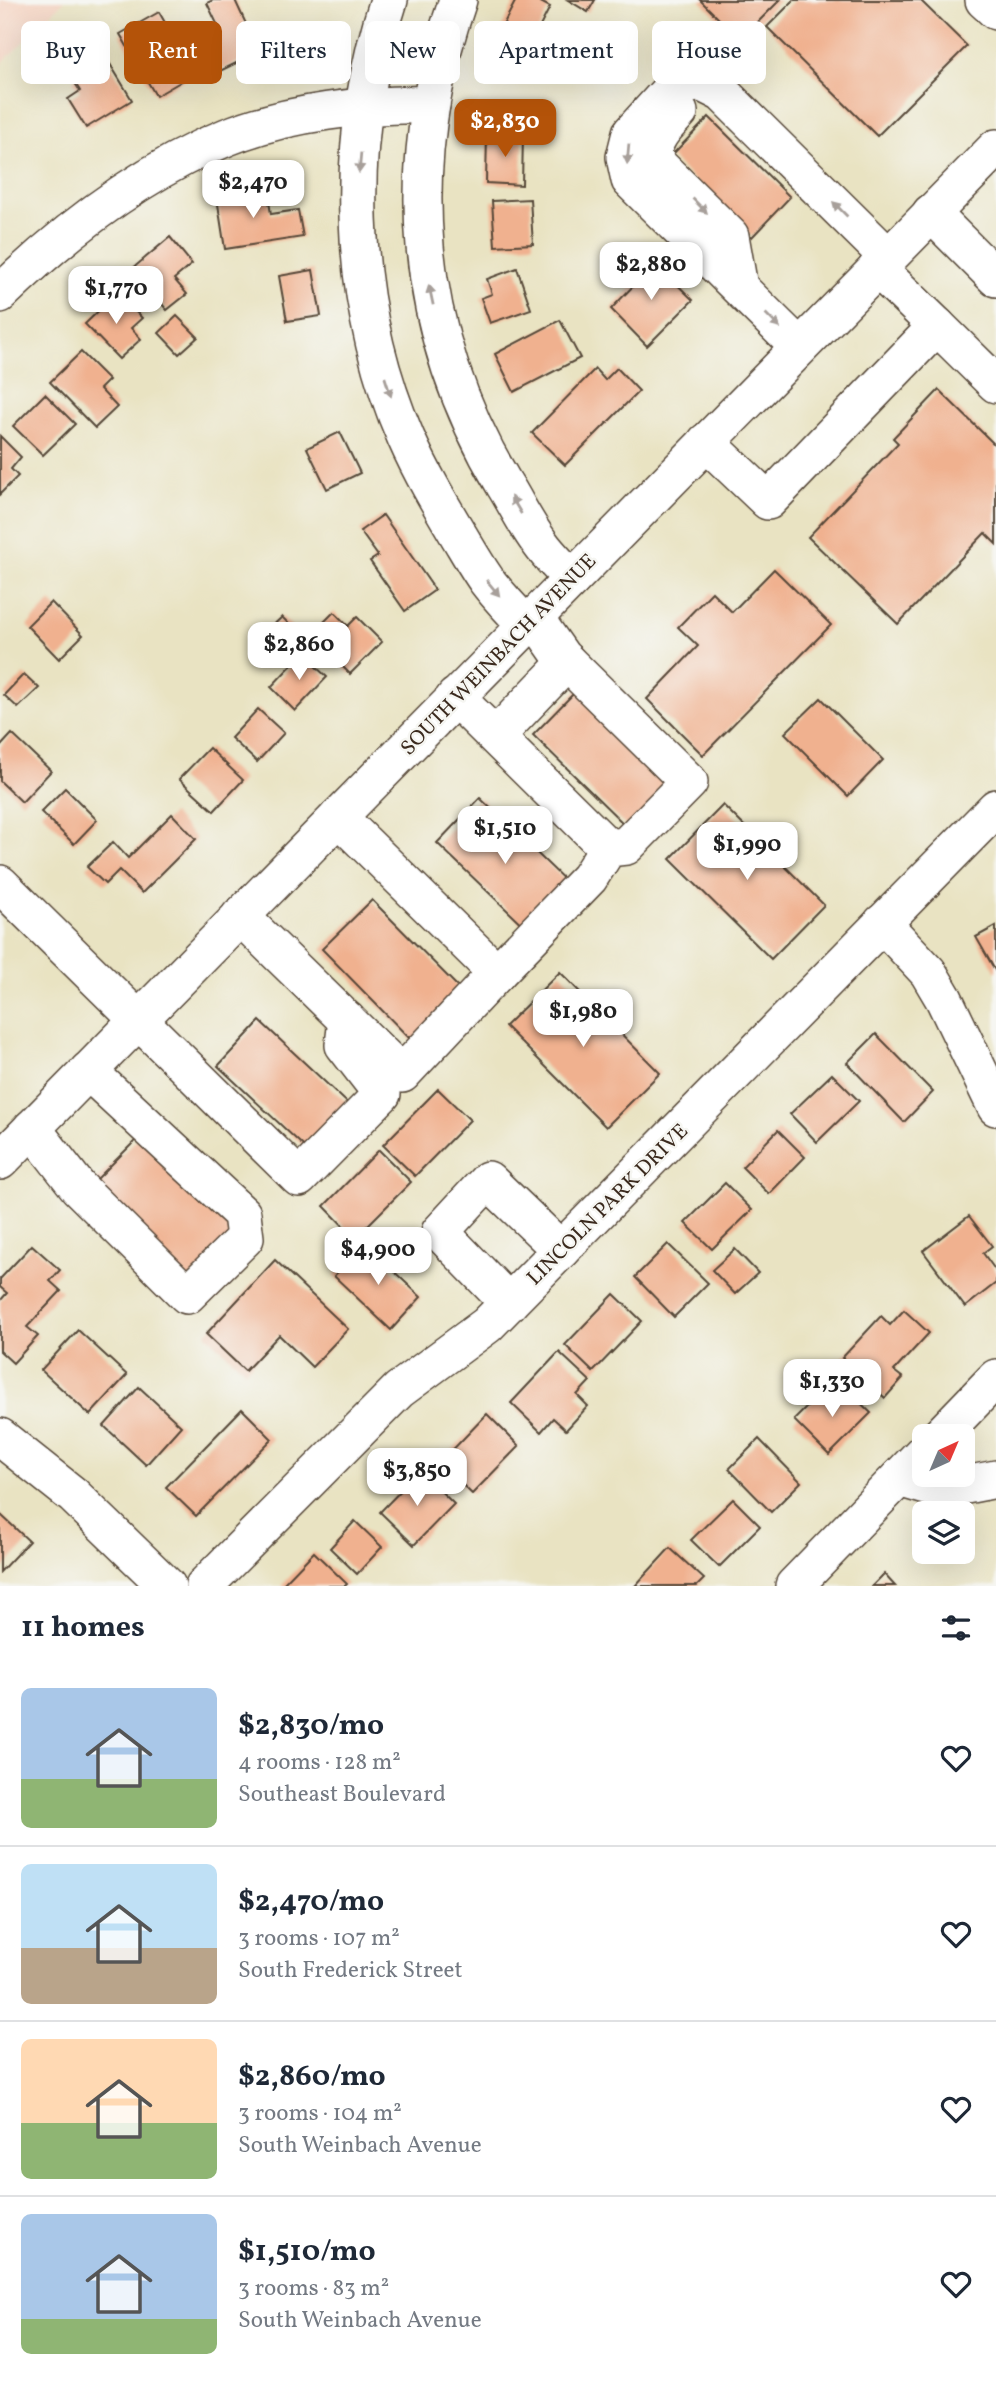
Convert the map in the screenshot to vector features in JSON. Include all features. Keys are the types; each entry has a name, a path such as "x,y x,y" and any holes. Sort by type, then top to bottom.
{"street":[{"path":"389,0 365,107 357,222 365,295 389,389 405,436 446,515 487,581 689,782 626,846 608,848"},
{"path":"458,0 444,39 426,129 422,220 429,284 450,369 465,411 483,449 539,543 572,579"},
{"path":"984,0 996,11"},
{"path":"799,347 630,180 625,157 631,133 671,89 700,82 722,93 809,179 937,326 996,384"},
{"path":"0,293 79,224 136,185 190,154 229,136 324,112 398,104 431,105"},
{"name":"SOUTH WEINBACH AVENUE","path":"0,1161 996,148"},
{"path":"931,213 996,278"},
{"path":"706,442 768,501 937,326"},
{"path":"496,736 567,662"},
{"path":"455,697 608,848"},
{"name":"LINCOLN PARK DRIVE","path":"204,1586 398,1390 487,1325 996,808"},
{"path":"338,817 497,973"},
{"path":"240,916 402,1074 589,877 608,848"},
{"path":"0,884 299,1178 382,1094 344,1045 347,1020"},
{"path":"882,923 928,972 944,999 996,1107"},
{"path":"32,1128 78,1187 187,1295 245,1238 242,1214 88,1071"},
{"path":"509,1303 440,1232 488,1180 561,1250"},
{"path":"952,1424 996,1378"},
{"path":"0,1437 73,1495 167,1586"},
{"path":"794,1586 912,1465"},
{"path":"975,1483 996,1479"}],"shaded area":[{"path":"0,0 65,0 44,21 21,21 21,44 0,65"}],"building":[{"path":"213,0 235,0 245,21 236,21 236,63 222,70 222,21 216,21 207,3"},
{"path":"516,0 537,0 550,7 543,21 505,21"},
{"path":"568,0 595,0 588,12"},
{"path":"700,0 780,0 759,21 721,21"},
{"path":"794,0 920,0 967,46 877,136 767,27"},
{"path":"159,12 164,21 143,21"},
{"path":"110,64 132,100 86,128 68,99 80,91 76,84 110,84"},
{"path":"149,84 177,84 156,96"},
{"path":"709,117 790,197 752,237 670,157"},
{"path":"487,134 523,135 522,185 486,183"},
{"path":"236,181 239,200 268,195 271,214 298,210 303,237 225,249 215,185"},
{"path":"530,199 533,244 495,246 492,201"},
{"path":"170,237 192,264 174,279 187,294 167,310 132,269"},
{"path":"648,256 693,300 647,346 611,309 638,281 631,273"},
{"path":"517,268 531,309 490,323 481,298 492,294 487,279"},
{"path":"313,270 321,316 287,321 279,276"},
{"path":"117,293 142,318 131,328 141,339 119,359 85,324"},
{"path":"177,316 198,337 179,354 159,333"},
{"path":"560,320 580,358 514,392 495,354"},
{"path":"81,352 109,380 100,389 117,407 95,428 50,382"},
{"path":"617,368 639,391 565,465 532,433 595,369 605,380"},
{"path":"939,390 996,446 996,544 985,533 898,624 808,537 898,443 893,438"},
{"path":"45,394 75,424 43,455 13,426"},
{"path":"340,432 360,473 327,489 307,448"},
{"path":"0,436 21,457 11,469 18,476 0,494"},
{"path":"383,515 435,590 405,611 370,561 378,556 360,531"},
{"path":"774,569 831,625 703,755 647,699 698,646 678,627 712,592 732,612"},
{"path":"51,602 83,635 59,659 27,626"},
{"path":"334,612 348,626 357,617 382,642 350,674 325,649 332,642 318,628"},
{"path":"282,617 303,638 288,653 267,631"},
{"path":"302,654 327,677 295,711 271,687"},
{"path":"24,674 39,688 18,708 4,695"},
{"path":"579,688 678,785 632,832 533,735"},
{"path":"821,698 883,760 848,796 785,733"},
{"path":"258,709 284,733 257,762 231,738"},
{"path":"12,734 51,771 22,802 0,781 0,747"},
{"path":"209,748 243,780 214,811 179,779"},
{"path":"65,788 97,820 74,844 41,812"},
{"path":"480,798 574,889 531,933 437,843"},
{"path":"723,805 824,905 771,959 670,859"},
{"path":"172,814 196,839 142,893 119,870 105,884 87,867 113,842 128,858"},
{"path":"372,900 469,998 418,1047 322,949"},
{"path":"996,926 996,972 976,937"},
{"path":"560,972 660,1073 606,1127 505,1026"},
{"path":"260,1021 356,1111 314,1156 218,1066"},
{"path":"876,1034 933,1092 904,1122 847,1063"},
{"path":"832,1074 859,1101 817,1142 790,1114"},
{"path":"438,1089 470,1120 415,1176 383,1145"},
{"path":"778,1130 805,1157 769,1194 742,1167"},
{"path":"139,1137 238,1234 189,1283 90,1186"},
{"path":"379,1150 411,1182 355,1238 324,1206"},
{"path":"725,1183 752,1210 712,1249 685,1223"},
{"path":"969,1216 992,1246 983,1253 996,1271 996,1283 965,1307 923,1251"},
{"path":"364,1243 421,1297 391,1330 334,1276"},
{"path":"668,1244 708,1283 674,1317 635,1277"},
{"path":"32,1245 60,1270 50,1281 61,1291 27,1327 38,1336 13,1363 0,1351 0,1301 7,1293 0,1287 0,1279"},
{"path":"735,1249 758,1273 735,1294 712,1270"},
{"path":"275,1260 348,1329 312,1367 279,1335 245,1371 206,1334"},
{"path":"614,1294 642,1321 593,1372 565,1345"},
{"path":"904,1310 929,1333 894,1371 903,1378 885,1398 842,1358 881,1316 890,1325"},
{"path":"78,1330 127,1375 90,1415 41,1370"},
{"path":"559,1352 590,1381 577,1395 588,1406 566,1430 553,1418 541,1432 511,1403"},
{"path":"139,1387 181,1426 146,1465 104,1426"},
{"path":"844,1387 871,1413 829,1455 794,1420 824,1390 832,1399"},
{"path":"242,1409 272,1439 196,1516 166,1487"},
{"path":"487,1414 519,1446 472,1494 440,1463"},
{"path":"759,1439 801,1482 771,1512 729,1469"},
{"path":"420,1471 454,1504 414,1545 380,1512"},
{"path":"733,1499 760,1526 719,1567 691,1540"},
{"path":"0,1516 29,1541 0,1572"},
{"path":"355,1521 382,1547 357,1574 330,1548"},
{"path":"670,1548 704,1579 697,1586 635,1586"},
{"path":"314,1552 347,1584 281,1586"},
{"path":"884,1574 895,1586 872,1586"}]}
